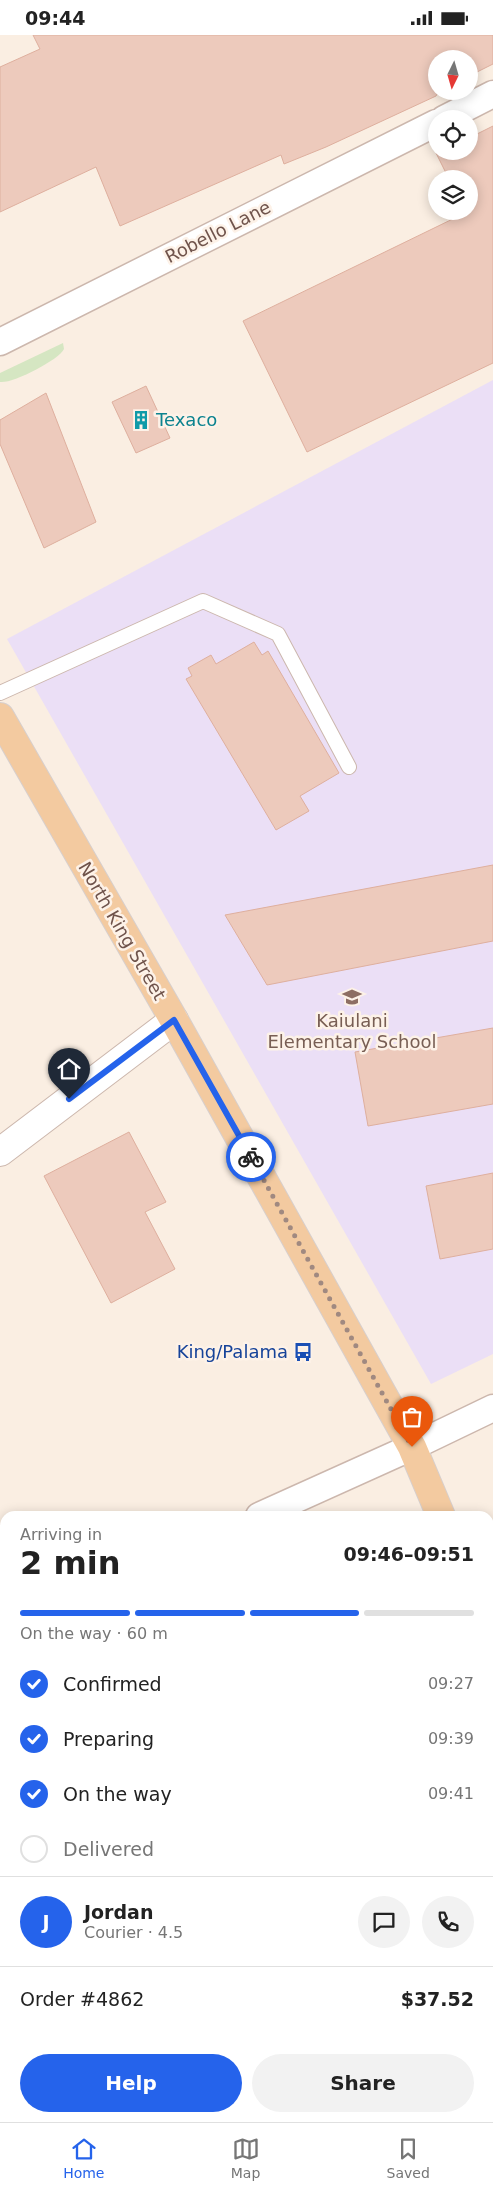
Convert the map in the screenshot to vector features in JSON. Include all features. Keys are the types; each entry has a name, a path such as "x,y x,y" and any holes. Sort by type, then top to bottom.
{"main road":[{"name":"North King Street","path":"4,732 174,1020 412,1447 439,1511"}],"street":[{"path":"462,110 493,94"},
{"name":"Robello Lane","path":"0,342 428,127"},
{"path":"0,1152 174,1020"},
{"path":"271,1511 493,1408"}],"lane":[{"path":"0,693 203,601 278,634 349,767"}],"shaded area":[{"name":"Kaiulani Elementary School","path":"493,380 493,1354 431,1384 7,639"}],"green space":[{"path":"63,343 64,349 60,354 45,365 14,379 0,382 0,373"}],"building":[{"path":"33,35 493,35 493,64 478,72 478,50 428,50 428,100 326,147 284,164 281,155 120,226 96,167 0,212 0,67 40,49"},
{"path":"493,126 493,363 307,452 243,321 451,220 478,220 478,170 444,170 440,160 478,160 478,134"},
{"name":"Texaco","path":"146,386 170,438 136,453 112,402"},
{"path":"46,393 96,522 44,548 0,444 0,420"},
{"path":"254,642 262,655 268,651 339,773 300,796 309,811 276,830 186,679 192,676 188,668 211,655 216,664"},
{"path":"493,865 493,941 267,985 225,915"},
{"path":"493,1028 493,1104 368,1126 355,1052"},
{"path":"129,1132 166,1202 145,1212 175,1269 111,1303 44,1176"},
{"path":"493,1173 493,1249 440,1259 426,1186"}],"way so far":[{"path":"251,1157 412,1447"}],"place":[{"name":"Texaco","path":"141,420"},
{"name":"Kaiulani Elementary School","path":"352,997"},
{"name":"King/Palama","path":"303,1352"}],"route":[{"path":"69,1099 174,1020 251,1157"}]}
